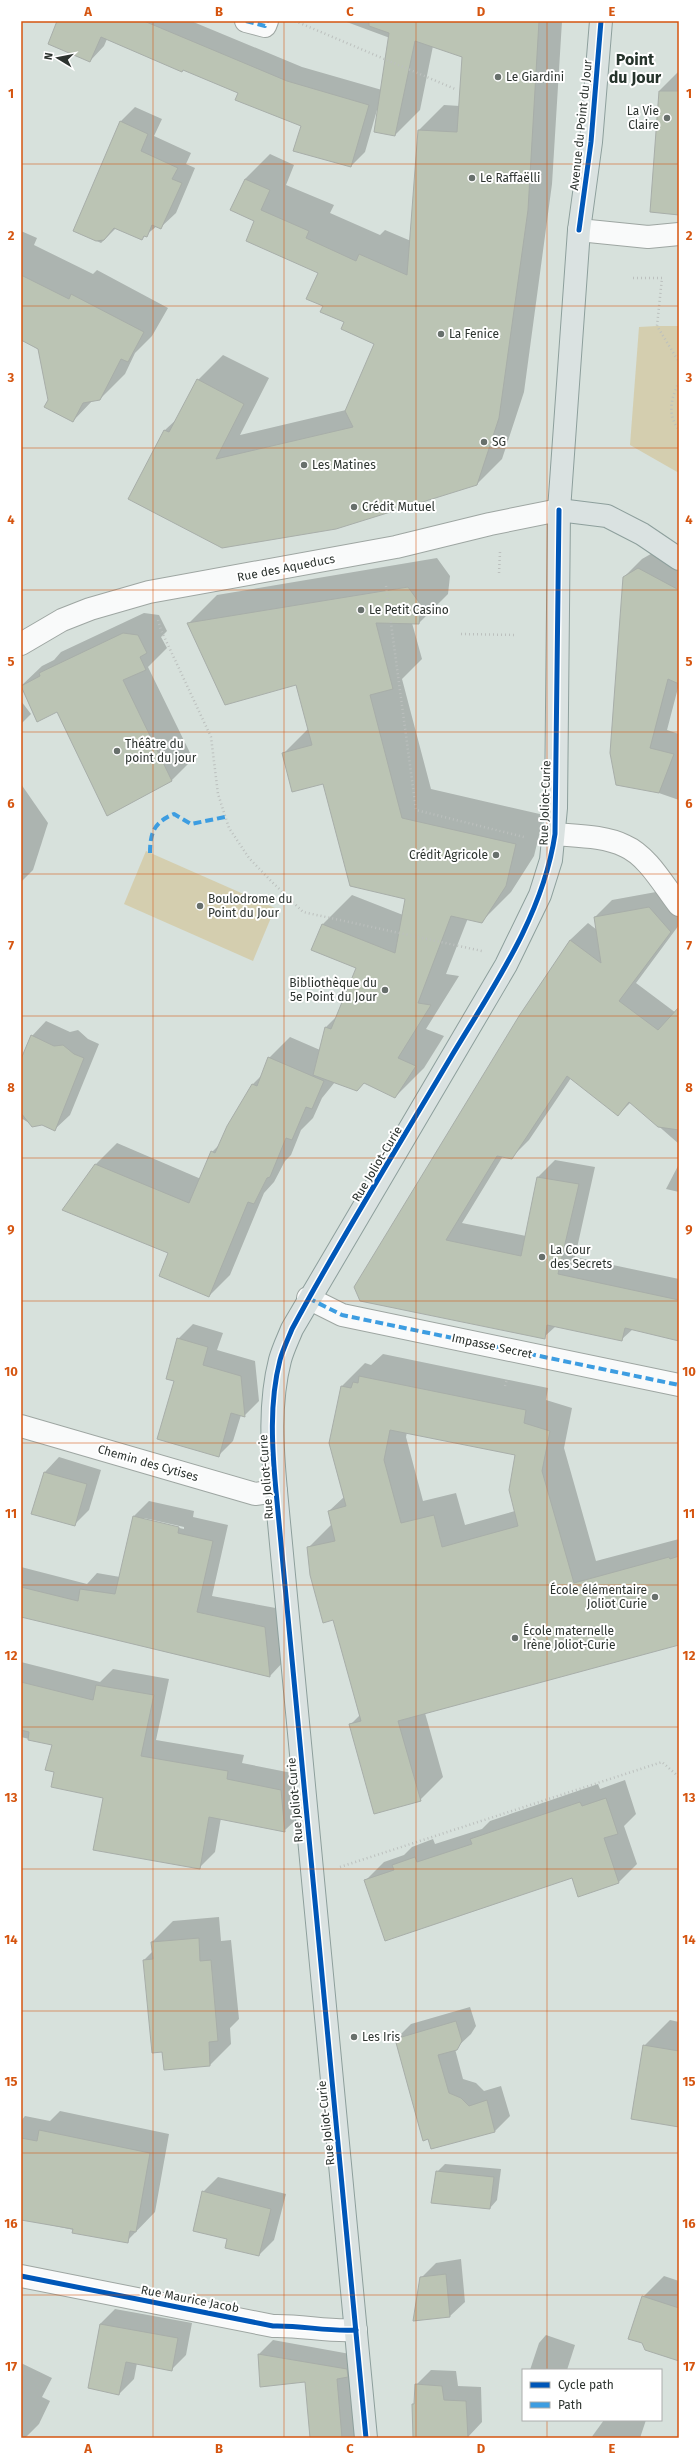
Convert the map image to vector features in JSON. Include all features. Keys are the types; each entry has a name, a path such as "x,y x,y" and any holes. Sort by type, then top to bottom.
{"main road":[{"name":"Avenue du Point du Jour","path":"559,510 579,230 591,142 601,21"},
{"path":"559,510 607,516 642,534 679,558"},
{"name":"Rue Joliot-Curie","path":"366,2438 317,1940 272,1447 274,1402 280,1360 292,1328 308,1298 506,965 540,895 551,860 556,834 559,510"}],"street":[{"path":"246,21 265,26 267,21"},
{"path":"579,230 648,237 679,234"},
{"name":"Rue des Aqueducs","path":"21,644 62,620 90,609 149,592 396,547 457,531 559,510"},
{"path":"556,834 597,838 626,846 641,857 679,905"},
{"name":"Impasse Secret","path":"308,1298 342,1315 679,1385"},
{"name":"Chemin des Cytises","path":"21,1426 255,1494 276,1491"},
{"name":"Rue Maurice Jacob","path":"21,2276 273,2326 299,2326 339,2331 356,2330"}],"path":[{"path":"295,21 455,89"},
{"path":"633,278 662,278 657,326 679,362"},
{"path":"679,382 670,398 674,424 679,430"},
{"path":"499,573 500,547"},
{"path":"386,586 416,810 524,837"},
{"path":"158,617 161,630 211,737 218,794 230,828 249,858 273,883 303,912 479,949 486,953"},
{"path":"461,634 517,635"},
{"path":"338,1868 662,1762 679,1777"}],"shaded area":[{"path":"679,326 679,473 630,445 639,327"},
{"name":"Boulodrome du Point du Jour","path":"146,851 275,908 253,961 124,904"}],"building":[{"path":"57,21 144,21 287,81 369,105 351,167 293,151 301,126 235,100 238,93 183,70 182,72 101,37 90,62 48,44"},
{"path":"369,21 539,21 528,210 499,418 477,485 336,529 222,548 128,499 164,430 169,432 197,379 244,404 216,459 353,427 345,411 374,344 341,329 344,322 320,312 323,306 306,299 318,273 246,241 254,221 230,210 245,179 270,190 261,210 309,231 306,238 356,261 359,254 407,275 418,130 457,132 462,57 415,41 395,136 374,132 389,33 369,26"},
{"path":"659,91 679,91 679,215 650,212"},
{"path":"120,121 148,134 141,151 178,168 172,179 182,183 161,229 152,225 147,237 144,236 142,240 114,228 104,240 96,241 73,231"},
{"path":"21,275 69,299 71,294 144,332 128,362 121,359 100,400 83,403 73,422 44,407 48,400 38,349 21,340"},
{"path":"638,568 679,590 679,684 668,679 650,748 674,754 659,793 616,785 610,753 623,577"},
{"path":"408,587 421,605 419,624 376,623 393,689 370,695 402,818 516,844 506,886 482,923 451,916 418,1003 431,1005 398,1058 416,1066 395,1098 364,1083 357,1091 313,1075 325,1027 331,1029 356,968 311,950 322,924 395,953 405,899 350,886 323,784 292,792 282,753 312,745 296,685 225,705 187,623"},
{"name":"Théâtre du point du jour","path":"123,633 138,635 147,653 140,657 146,670 123,680 172,781 107,816 57,712 37,722 21,686 40,676 39,673"},
{"path":"649,907 671,932 619,1001 658,1030 679,1007 679,1130 658,1127 629,1102 618,1116 567,1076 512,1159 497,1156 446,1240 521,1256 537,1177 579,1184 558,1274 679,1300 679,1341 625,1328 622,1341 547,1325 545,1339 360,1301 354,1287 519,1016 570,940 601,963 594,917"},
{"path":"31,1035 54,1046 63,1045 74,1054 84,1058 55,1131 42,1125 32,1127 21,1113 21,1059"},
{"path":"268,1057 324,1081 312,1109 306,1107 292,1140 286,1138 270,1177 267,1178 254,1204 248,1202 209,1297 159,1276 168,1253 62,1210 95,1164 189,1203 211,1151 215,1153 227,1126 252,1084 257,1086"},
{"path":"177,1338 208,1347 203,1365 241,1376 245,1417 231,1413 219,1457 157,1439 174,1381 166,1379"},
{"path":"359,1376 526,1410 524,1423 550,1431 542,1471 574,1583 669,1557 670,1559 679,1556 679,1645 398,1721 421,1801 374,1814 349,1724 361,1721 333,1620 323,1623 310,1575 307,1547 335,1541 328,1511 346,1506 329,1443 341,1386 351,1388 353,1382 358,1383","holes":["390,1430 515,1455 509,1490 518,1526 442,1547 434,1515 401,1523 384,1460"]},
{"path":"44,1472 87,1484 75,1526 31,1514"},
{"path":"133,1516 179,1527 178,1533 213,1541 197,1612 265,1627 270,1677 21,1617 21,1587 78,1601 80,1589 115,1594"},
{"path":"21,1682 93,1700 96,1685 154,1695 141,1756 228,1771 227,1779 281,1790 285,1832 209,1817 200,1869 93,1850 103,1798 51,1787 54,1772 45,1770 52,1745 28,1740 29,1732 21,1730"},
{"path":"606,1798 618,1834 604,1838 619,1883 578,1897 572,1878 385,1941 364,1880 394,1870 392,1865 415,1857 417,1862 472,1844 470,1839 580,1802 582,1806"},
{"path":"199,1938 200,1961 211,1960 218,2041 209,2042 210,2066 164,2070 162,2052 152,2053 143,1960 153,1959 151,1942"},
{"path":"456,2021 462,2041 457,2050 438,2055 449,2093 461,2098 469,2106 487,2100 495,2132 431,2149 428,2139 423,2141 395,2039"},
{"path":"643,2045 679,2051 679,2127 631,2119"},
{"path":"39,2130 150,2153 136,2232 130,2231 128,2243 72,2233 73,2229 21,2220 21,2138 37,2141"},
{"path":"436,2171 494,2177 490,2209 431,2203"},
{"path":"202,2191 271,2209 259,2256 225,2248 227,2239 193,2231"},
{"path":"446,2274 450,2317 413,2321 420,2277"},
{"path":"642,2296 679,2308 679,2361 645,2350 642,2343 628,2339"},
{"path":"100,2324 178,2338 172,2371 126,2362 119,2395 88,2388"},
{"path":"258,2354 347,2369 348,2377 337,2379 342,2438 310,2438 305,2382 260,2387"},
{"path":"415,2384 442,2386 444,2400 466,2401 468,2438 413,2438 412,2404 414,2404"}],"marked path":[{"path":"246,21 265,26 267,21"},
{"path":"150,853 154,829 167,817 174,814 191,824 225,817"},
{"path":"308,1298 342,1315 679,1385"}],"cycle path":[{"path":"579,230 591,142 601,21"},
{"path":"366,2438 275,1475 272,1426 274,1393 280,1360 292,1329 350,1226 499,977 528,922 540,894 549,864 555,834 559,510"},
{"path":"21,2276 273,2326 356,2330"}],"place":[{"name":"Le Giardini","path":"498,77"},
{"name":"La Vie Claire","path":"667,118"},
{"name":"Le Raffaëlli","path":"472,178"},
{"name":"La Fenice","path":"441,334"},
{"name":"SG","path":"484,442"},
{"name":"Les Matines","path":"304,465"},
{"name":"Crédit Mutuel","path":"354,507"},
{"name":"Le Petit Casino","path":"361,610"},
{"name":"Théâtre du point du jour","path":"117,751"},
{"name":"Crédit Agricole","path":"496,855"},
{"name":"Boulodrome du Point du Jour","path":"200,906"},
{"name":"Bibliothèque du 5e Point du Jour","path":"385,990"},
{"name":"La Cour des Secrets","path":"542,1257"},
{"name":"École élémentaire Joliot Curie","path":"655,1597"},
{"name":"École maternelle Irène Joliot-Curie","path":"515,1638"},
{"name":"Les Iris","path":"354,2037"}],"district":[{"name":"Point du Jour","path":"635,68"}]}
